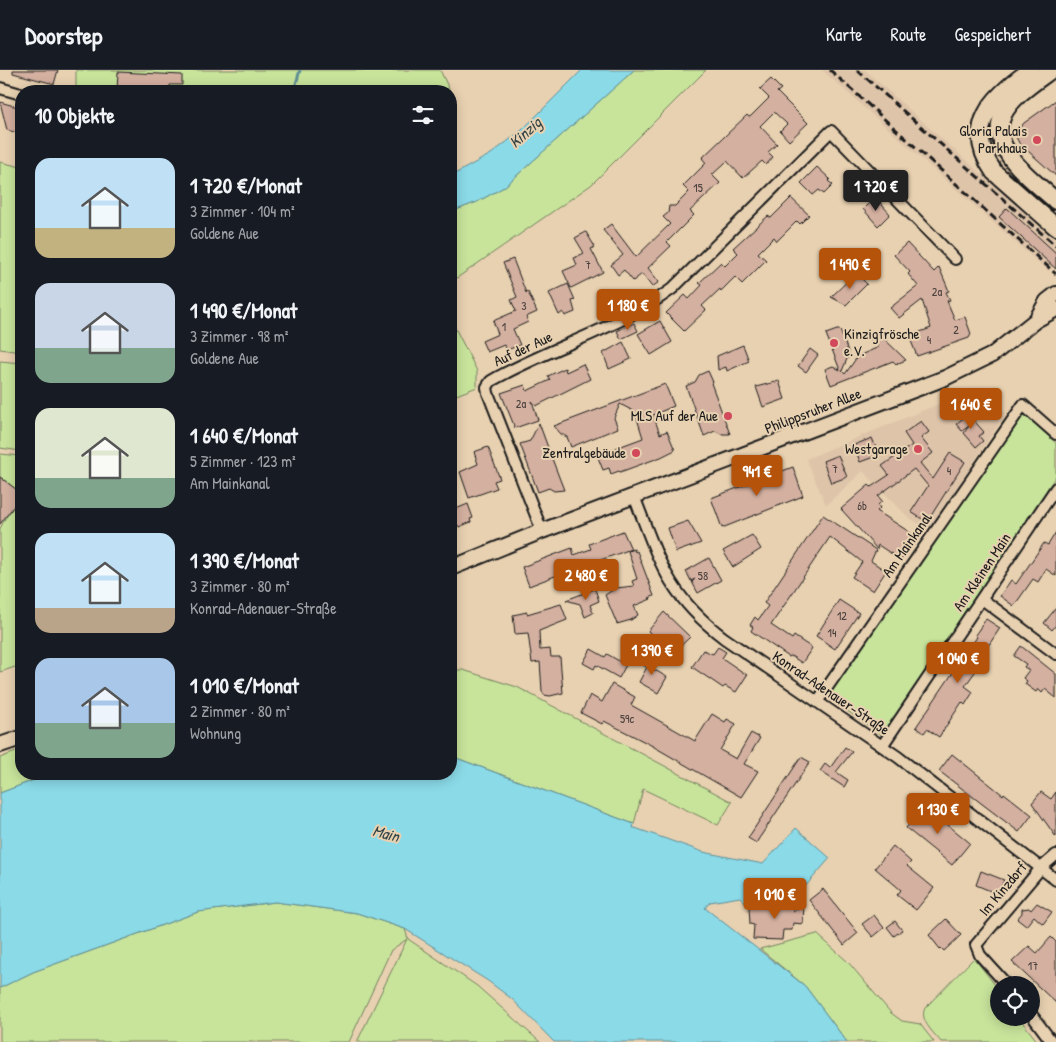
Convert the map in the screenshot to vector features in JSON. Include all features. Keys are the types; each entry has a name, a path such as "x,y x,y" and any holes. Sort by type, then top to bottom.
{"main road":[{"path":"1031,70 988,107 982,125 982,148 994,172 1056,227"},
{"path":"1051,70 1033,83 1011,104 1003,115 1000,136 1009,156 1056,201"},
{"path":"1036,320 1047,301 1056,294"},
{"path":"1036,320 1056,309"},
{"name":"Philippsruher Allee","path":"457,566 542,531 945,378 992,354 1036,320"},
{"path":"0,745 15,740"}],"street":[{"path":"0,88 15,92"},
{"name":"Auf der Aue","path":"542,531 488,393 487,387 491,381 624,318 660,298 672,289 831,131 955,259"},
{"name":"Am Mainkanal","path":"817,702 1023,405 1056,434"},
{"name":"Am Kleinen Main","path":"882,746 1056,488"},
{"name":"Konrad-Adenauer-Straße","path":"634,496 664,572 680,598 710,628 882,746 1056,880"},
{"path":"982,599 1056,654"},
{"name":"Im Kinzdorf","path":"998,976 980,955 976,945 1041,868 1056,855"},
{"path":"1040,1026 1052,1042"}],"shaded area":[{"path":"822,70 865,70 1056,241 1056,264 1048,271"},
{"path":"977,388 1006,413 929,530 908,517 863,471 826,505 806,459"}],"green space":[{"path":"76,70 440,70 447,85 76,85"},
{"path":"634,70 706,70 591,185 457,278 457,210 477,202 504,187"},
{"path":"0,162 15,166 15,351 0,349"},
{"path":"457,332 477,371 477,387 457,395"},
{"path":"0,361 15,362 15,450 0,448"},
{"path":"1025,415 1056,443 1056,476 882,735 826,696 1017,418"},
{"path":"0,454 15,455 15,488 0,477"},
{"path":"15,505 15,667 0,672 0,529"},
{"path":"457,670 463,670 517,687 732,802 718,825 643,789 634,824 457,758"},
{"path":"15,752 15,780 34,780 0,793 0,758"},
{"path":"275,902 357,913 405,929 408,939 477,986 540,1042 357,1042 407,939 391,950 349,1042 0,1042 0,988 33,972 198,912"},
{"path":"817,934 848,962 891,1013 902,1021 920,1024 934,1042 847,1042 805,986 760,949"},
{"path":"974,958 990,978 990,1026 1025,1026 1038,1042 941,1042 925,1021 925,1008"}],"water":[{"name":"Kinzig","path":"582,70 634,70 504,187 477,202 457,210 457,173 491,154 522,130"},
{"name":"Main","path":"457,758 634,824 633,828 703,852 763,864 796,828 830,858 798,895 746,903 740,897 710,902 705,908 805,986 847,1042 554,1042 512,999 488,981 405,929 357,913 275,902 198,912 33,972 0,988 0,793 34,780 457,780"}],"building":[{"path":"13,70 58,70 54,84 13,73"},
{"path":"118,72 182,75 182,85 117,85"},
{"path":"771,79 781,89 777,92 808,123 789,141 780,131 787,124 774,112 760,126 777,144 768,152 773,157 766,165 762,161 743,178 727,161 712,175 720,183 690,211 694,215 667,242 671,246 648,268 659,282 652,287 642,274 633,281 624,270 618,275 611,265 623,255 603,230 611,224 636,257 670,224 663,217 668,213 669,206 675,206 689,192 683,186 706,163 702,158 747,115 751,116 769,98 760,89"},
{"name":"Gloria Palais Parkhaus","path":"1056,100 1056,176 1019,143 1016,132 1024,123"},
{"path":"0,102 15,106 15,132 7,130"},
{"path":"817,167 830,179 828,181 833,185 824,194 819,190 813,195 801,183"},
{"path":"875,197 890,214 878,226 863,209"},
{"path":"791,198 809,215 800,224 797,221 777,241 774,237 758,253 766,260 742,284 735,277 721,291 720,289 702,306 706,310 684,331 666,313 685,295 689,299 702,285 699,283 721,262 725,266 738,253 733,248 768,216 771,218"},
{"path":"1007,208 1056,253 1056,269 999,217"},
{"path":"586,232 595,247 591,249 603,272 571,288 563,271 577,265 574,258 584,253 575,238"},
{"path":"907,243 934,272 939,267 949,291 946,292 950,300 947,301 955,320 965,317 971,334 969,338 917,356 909,336 931,328 922,300 899,318 890,308 918,286 908,274 910,272 894,255"},
{"path":"513,259 526,293 528,292 537,312 526,317 528,322 513,329 520,345 507,350 504,345 487,352 482,341 498,334 493,321 516,311 511,300 517,297 503,263"},
{"path":"856,273 867,284 846,305 831,297"},
{"path":"568,284 575,300 572,301 575,312 565,316 563,312 559,315 549,293"},
{"path":"660,321 672,342 651,355 638,334"},
{"path":"634,323 638,331 621,339 617,331"},
{"path":"840,330 849,354 842,371 845,374 858,356 879,347 870,339 876,331 906,360 896,364 893,361 831,385 825,369 833,366 840,370 826,334"},
{"path":"623,342 631,359 609,369 603,353"},
{"path":"743,345 749,361 727,371 726,367 718,370 717,356"},
{"path":"810,349 818,355 806,372 798,366"},
{"path":"583,364 590,379 536,406 532,401 538,420 515,428 501,393 525,385 527,391 550,380 548,376 565,368 566,372"},
{"path":"708,371 730,434 721,434 715,431 704,436 686,386 695,382 699,375"},
{"path":"779,381 785,399 763,407 756,387"},
{"path":"665,384 674,406 653,415 660,434 667,431 675,450 661,457 620,472 611,474 609,468 603,470 597,455 643,438 635,412 620,404 614,418 618,428 571,447 567,437 561,434 554,426"},
{"path":"968,414 984,432 979,436 983,441 976,447 964,433 969,426 962,431 956,424"},
{"path":"921,421 929,432 921,438 933,453 920,463 933,479 950,453 965,462 927,522 911,512 928,486 914,469 878,496 882,501 878,505 880,508 877,511 917,537 901,560 878,545 877,549 841,509 869,485 871,487 889,475 882,466 912,445 904,433"},
{"path":"539,423 564,490 554,491 549,488 538,492 520,444 530,441"},
{"path":"872,438 879,455 860,462 854,445"},
{"path":"488,447 500,479 494,481 497,488 469,498 460,472 478,464 474,452"},
{"path":"838,455 847,477 831,483 823,461"},
{"path":"793,467 803,496 722,528 711,498"},
{"path":"0,477 15,488 15,505 0,524"},
{"path":"468,504 473,518 470,519 471,522 459,527 457,524 457,509"},
{"path":"823,515 876,550 871,561 886,571 873,591 852,577 862,562 830,537 771,625 792,639 794,636 812,648 802,663 791,656 789,657 751,631 753,627 750,625 755,617 758,620 768,606 764,603"},
{"path":"688,521 701,543 676,552 668,528"},
{"path":"623,531 631,549 529,586 522,567 572,548 574,555 591,549 589,544"},
{"path":"1056,532 1056,576 1046,569 1038,582 1033,579 1014,606 1000,596 1011,580 1016,584 1044,543 1048,545"},
{"path":"752,535 761,549 733,567 723,551"},
{"path":"634,549 635,552 637,551 654,596 634,606 638,615 631,620 617,624 605,595 616,588 634,586 632,581 637,579 628,551"},
{"path":"709,558 721,580 698,593 692,582 695,579 691,581 686,571"},
{"path":"595,589 599,601 590,605 593,613 585,617 580,604 566,600"},
{"path":"839,600 859,613 835,649 816,636"},
{"path":"561,604 567,620 539,631 540,650 550,649 551,657 560,657 563,693 550,696 544,695 542,691 540,662 532,663 528,633 515,634 513,615 527,612 527,614"},
{"path":"1056,608 1056,625 1052,630 1044,623"},
{"path":"664,612 690,637 672,654 648,631"},
{"path":"986,619 1000,628 979,660 982,662 965,686 973,692 965,705 962,702 939,737 927,729 924,733 916,727 977,637 975,635"},
{"path":"1021,646 1056,674 1056,698 1045,689 1042,693 1038,689 1036,692 1025,684 1027,681 1023,678 1029,670 1024,667 1026,664 1014,656"},
{"path":"718,647 726,652 722,658 747,675 736,692 725,686 723,688 692,667 703,650 713,654"},
{"path":"591,649 605,657 607,654 626,665 619,678 596,665 594,669 583,663"},
{"path":"648,655 657,660 653,669 667,677 658,693 639,682 647,667 643,665"},
{"path":"612,684 635,697 631,705 695,741 712,714 725,722 727,719 736,724 720,750 736,759 751,733 760,738 744,764 758,771 741,797 649,744 604,721 602,724 581,713 590,695 602,702"},
{"path":"845,747 852,752 836,772 848,780 844,787 820,771 825,764 830,768"},
{"path":"952,754 1003,795 1004,793 1032,815 1019,832 939,771"},
{"path":"801,757 810,762 756,843 748,838"},
{"path":"1041,792 1051,799 1056,792 1056,837 1032,803"},
{"path":"925,806 970,843 952,865 906,828"},
{"path":"893,846 911,862 907,866 934,888 916,910 897,895 901,890 875,868"},
{"path":"981,871 1004,880 998,894 976,885"},
{"path":"823,889 858,933 844,945 809,900"},
{"path":"794,900 793,912 804,904 803,924 793,923 792,930 783,930 782,940 753,939 754,925 750,924 749,907"},
{"path":"1037,903 1052,912 1043,924 1034,916 1026,926 1017,919 1022,913 1022,909 1029,908 1031,910"},
{"path":"874,915 884,928 873,937 862,924"},
{"path":"946,919 961,935 944,951 940,949 929,935"},
{"path":"895,921 902,930 894,936 887,927"},
{"path":"1051,937 1056,942 1056,1003 1040,988 1040,976 1027,976 1012,962 1029,946 1037,953"}],"waterway":[{"path":"296,85 300,70"}],"railway":[{"path":"830,70 1056,274"},
{"path":"857,70 1056,246"}],"place":[{"name":"Gloria Palais Parkhaus","path":"1037,140"},
{"name":"Kinzigfrösche e.V.","path":"834,343"},
{"name":"MLS Auf der Aue","path":"728,416"},
{"name":"Westgarage","path":"918,449"},
{"name":"Zentralgebäude","path":"636,453"}]}
